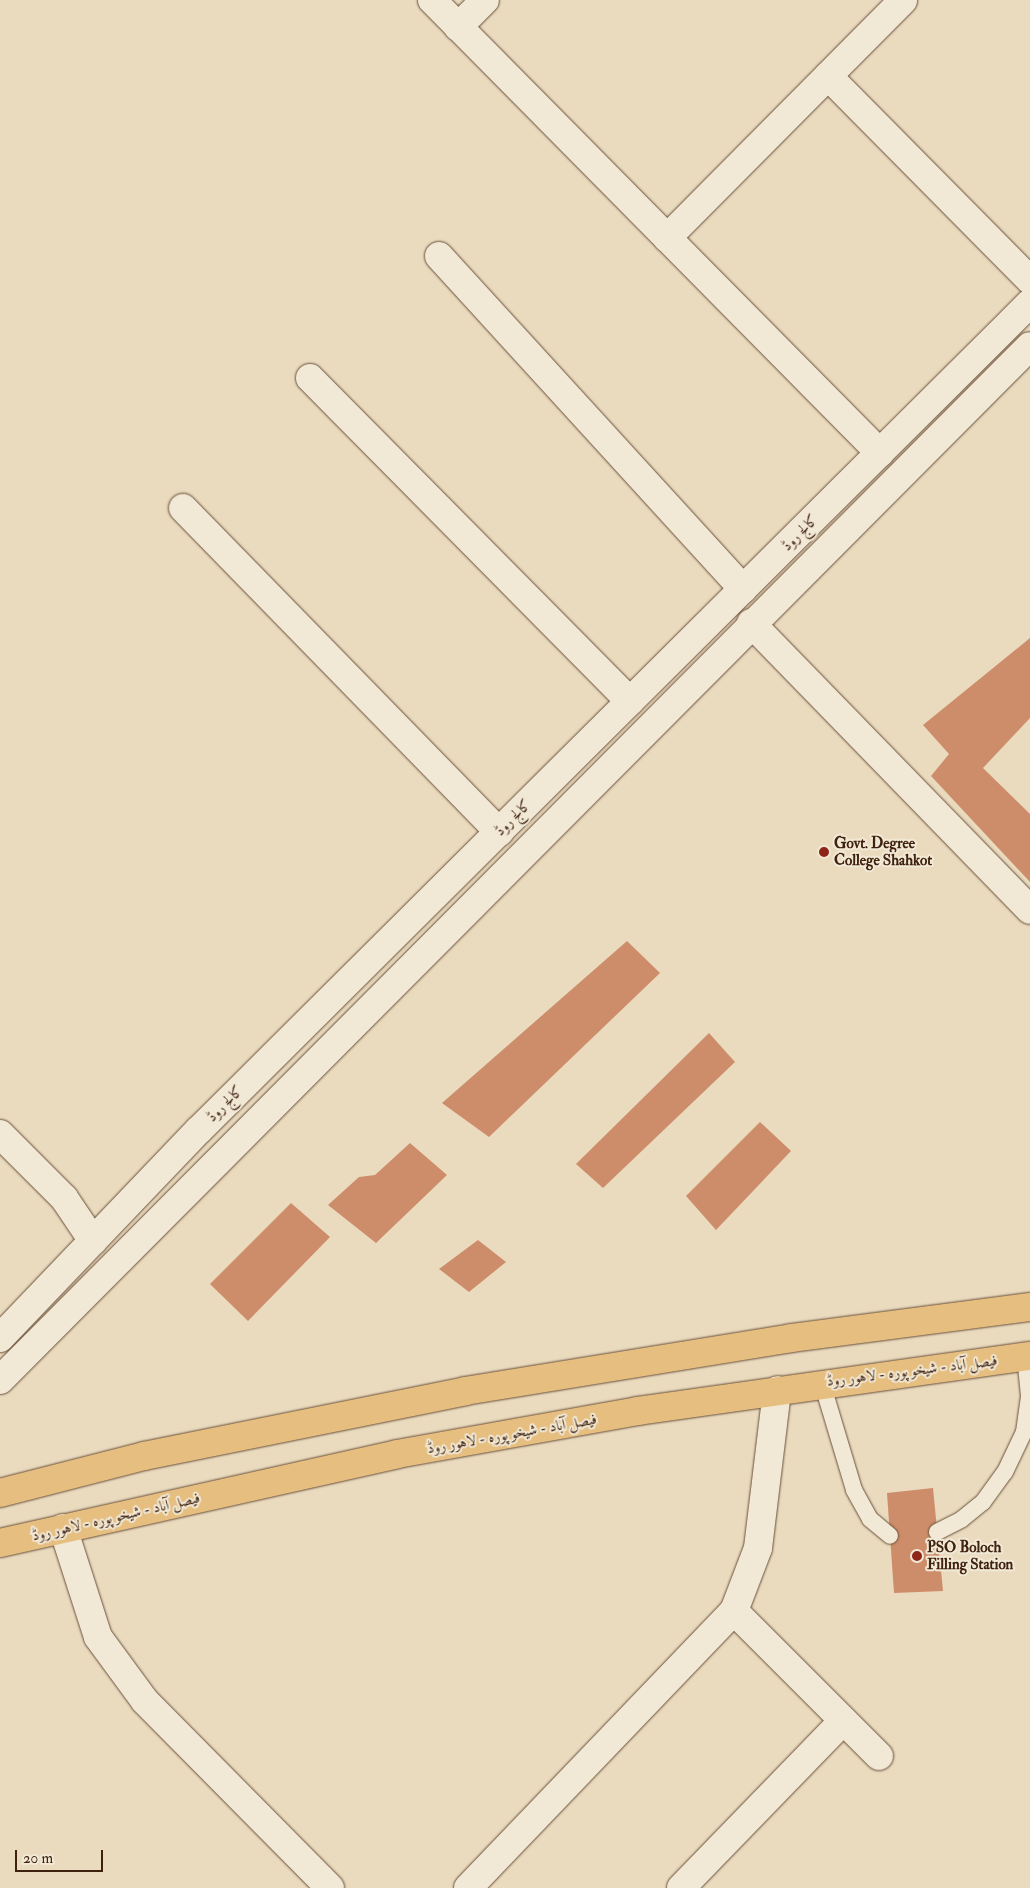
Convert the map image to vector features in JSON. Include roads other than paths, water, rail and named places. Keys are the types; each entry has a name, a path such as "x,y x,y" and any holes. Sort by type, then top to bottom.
{"highway":[{"path":"0,1493 144,1456 465,1391 791,1338 1030,1307"},
{"name":"فیصل آباد - شیخو پورہ - لاہور روڈ","path":"0,1543 397,1454 822,1383 1028,1356"}],"street":[{"path":"432,0 880,453"},
{"path":"458,27 485,0"},
{"path":"667,238 903,0"},
{"path":"828,76 1030,280"},
{"path":"439,256 743,589"},
{"name":"کالج روڈ","path":"0,1338 199,1130 1030,303"},
{"name":"کالج روڈ","path":"0,1380 751,623 1030,346"},
{"path":"310,378 630,701"},
{"path":"183,508 499,832"},
{"path":"751,623 1030,910"},
{"path":"0,1134 64,1198 93,1241"},
{"path":"468,1888 734,1611 758,1548 777,1390"},
{"path":"63,1528 98,1637 145,1701 330,1888"},
{"path":"734,1611 879,1756"},
{"path":"681,1888 843,1721"}],"lane":[{"path":"938,1532 962,1519 983,1502 1005,1472 1024,1432 1028,1396 1028,1356"},
{"path":"822,1383 827,1408 854,1490 870,1519 890,1536"}],"place":[{"name":"Govt. Degree College Shahkot","path":"824,852"},
{"name":"PSO Boloch Filling Station","path":"917,1556"}]}
